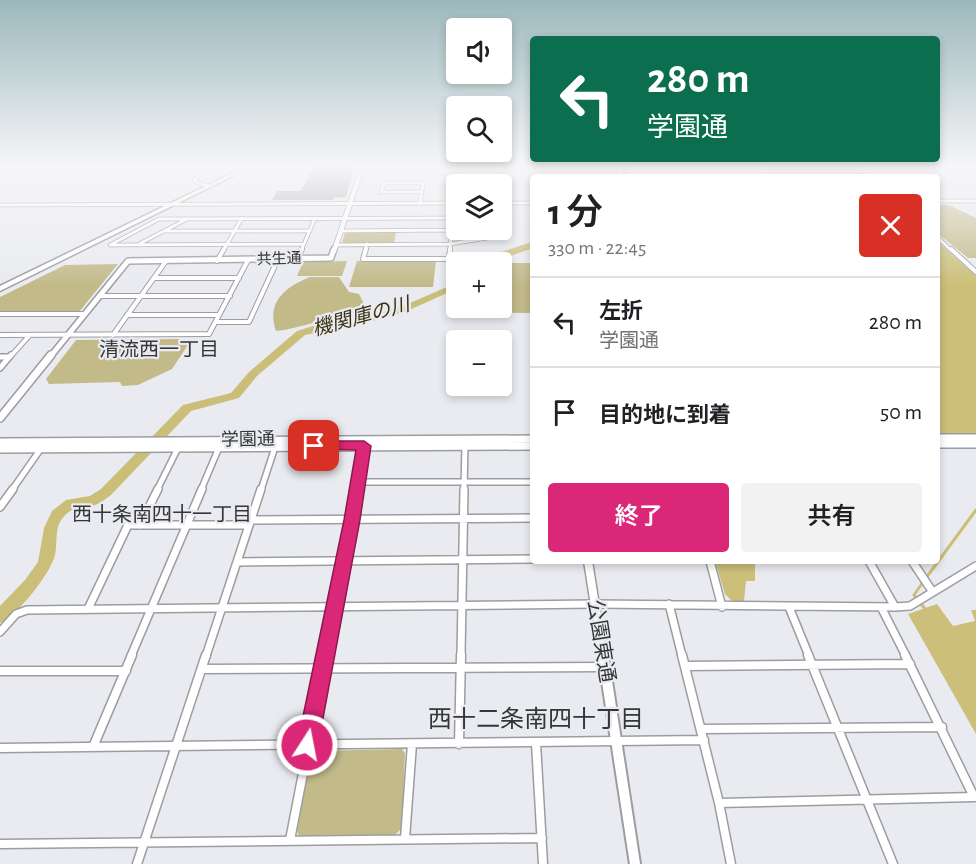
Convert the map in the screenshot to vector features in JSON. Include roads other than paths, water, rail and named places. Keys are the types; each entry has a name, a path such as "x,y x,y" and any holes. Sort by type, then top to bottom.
{"highway":[{"path":"0,287 166,205"}],"street":[{"path":"271,218 277,205"},
{"path":"350,205 336,245 450,244 473,240"},
{"path":"427,218 428,205"},
{"path":"217,261 242,218"},
{"path":"298,258 315,218"},
{"path":"304,244 109,244 159,219 446,218"},
{"path":"138,245 187,219"},
{"path":"340,231 446,230"},
{"path":"164,231 310,231"},
{"path":"367,244 363,259 449,259 451,240"},
{"path":"940,240 976,272"},
{"name":"共生通","path":"99,296 128,261 331,258 336,245"},
{"path":"216,322 249,321 278,259"},
{"path":"0,335 209,334 248,260"},
{"path":"113,335 166,261"},
{"path":"154,278 239,278"},
{"path":"0,418 99,296 230,296"},
{"path":"1,315 85,314"},
{"path":"127,315 219,315"},
{"path":"0,368 29,336"},
{"path":"0,357 9,357"},
{"path":"0,409 8,408"},
{"path":"940,438 976,438"},
{"name":"学園通","path":"0,448 465,442 530,439"},
{"path":"0,507 46,441"},
{"name":"学園通","path":"0,442 168,441 180,444"},
{"path":"459,744 465,442"},
{"name":"学園通","path":"465,442 530,446"},
{"path":"137,864 276,443"},
{"path":"290,840 352,520 364,443"},
{"path":"140,525 180,444"},
{"path":"93,747 220,444"},
{"path":"940,444 976,444"},
{"path":"358,482 530,482"},
{"path":"88,609 128,525 530,518"},
{"path":"237,562 530,559"},
{"name":"公園東通","path":"589,564 635,864"},
{"path":"711,564 722,607"},
{"path":"871,564 895,607"},
{"path":"914,564 932,591"},
{"path":"0,632 16,614 27,609 596,604 789,608 895,607 910,606 932,591 975,568"},
{"path":"669,604 704,740 731,864"},
{"path":"719,803 974,797 881,607"},
{"path":"789,608 893,864"},
{"path":"685,666 910,664"},
{"path":"202,669 605,667"},
{"path":"0,671 126,671"},
{"path":"701,729 942,728"},
{"path":"0,748 704,740"},
{"path":"537,743 543,864"},
{"path":"405,839 412,744"},
{"path":"0,844 542,838"}],"waterway":[{"name":"機関庫の川","path":"511,252 530,245"},
{"name":"機関庫の川","path":"0,616 30,584 45,563 51,528 57,515 70,504 96,499 106,492 187,408 235,396 253,374 301,333 366,320 404,309 446,290"},
{"path":"940,559 976,510"},
{"path":"926,578 936,564"},
{"path":"923,582 914,595 929,614 955,656"},
{"path":"954,655 976,690"}],"district":[{"name":"清流西一丁目","path":"159,350"},
{"name":"西十条南四十一丁目","path":"162,515"},
{"name":"西十二条南四十丁目","path":"536,720"}]}
